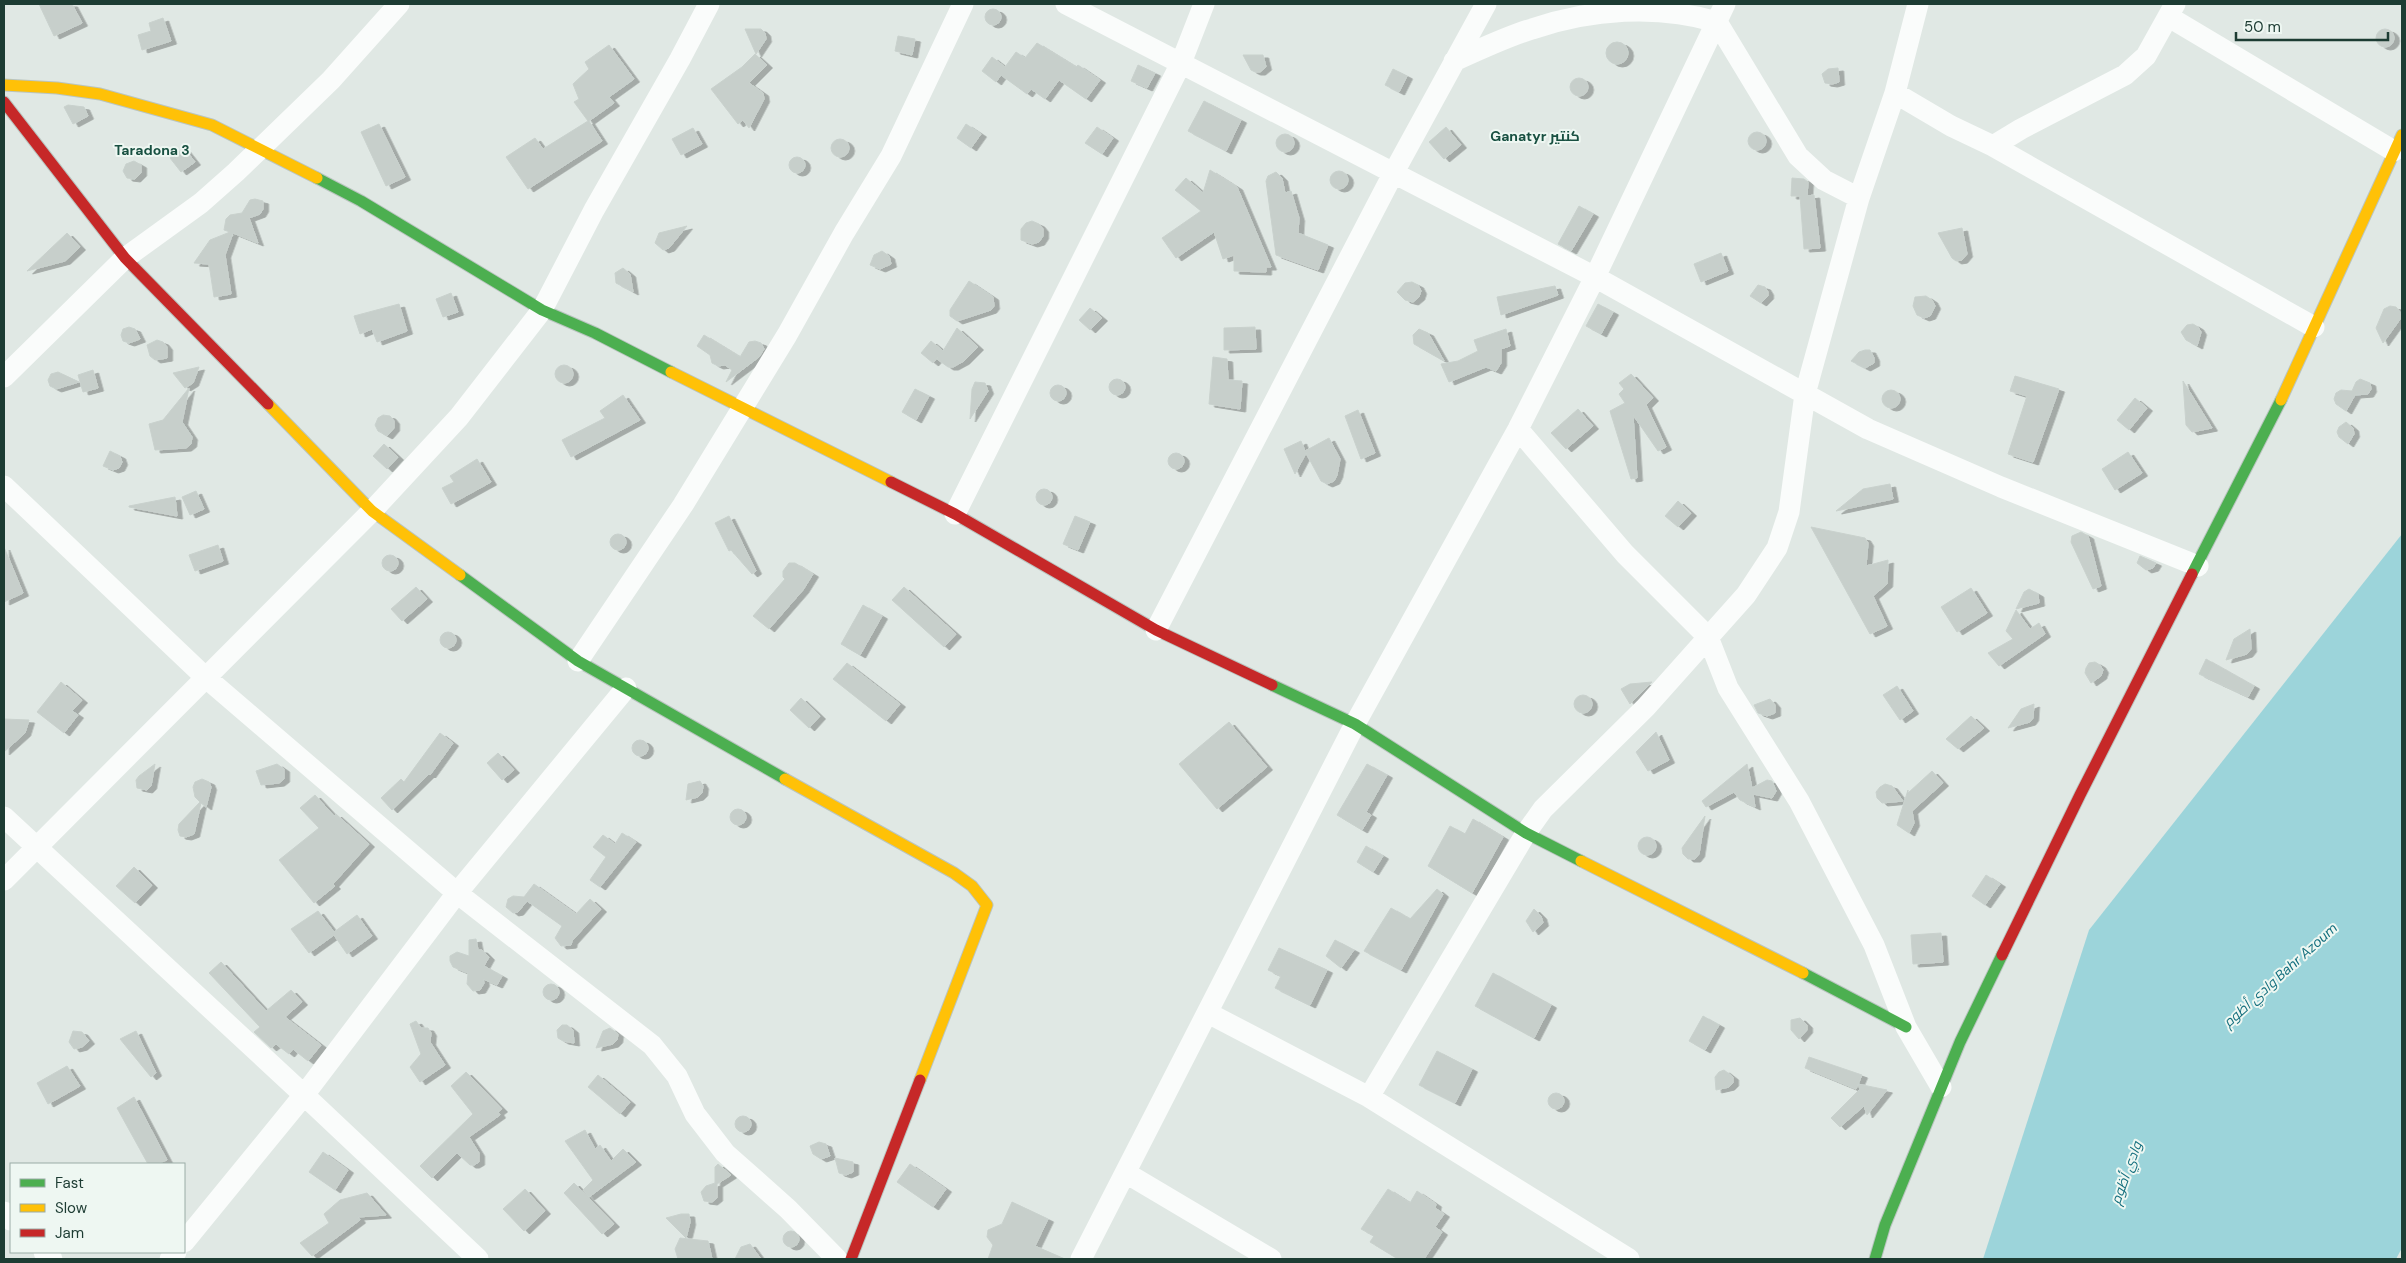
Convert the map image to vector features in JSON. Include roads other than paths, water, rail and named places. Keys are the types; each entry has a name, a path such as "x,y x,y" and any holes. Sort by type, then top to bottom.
{"street":[{"path":"4,377 126,258 201,204 260,149 331,80 398,4"},
{"path":"4,880 204,676 372,511 459,417 542,310 594,210 680,59 708,4"},
{"path":"578,661 683,505 743,409 891,156 963,4"},
{"path":"1066,4 1595,277 1868,429 1956,468 2198,566"},
{"path":"955,514 1181,63 1204,4"},
{"path":"1156,630 1394,172 1486,4"},
{"path":"1369,1097 1526,833 1543,809 1646,707 1746,595 1777,548 1789,512 1805,394 1858,198 1895,93 1918,4"},
{"path":"1875,1259 1885,1225 1941,1087 2080,795 2289,385 2398,143 2172,10 2146,56 2125,75 2021,129 1994,146"},
{"path":"1454,61 1532,28 1593,13 1652,12 1704,18 1721,13"},
{"path":"1721,13 1798,156 1824,180 1858,198"},
{"path":"1082,1259 1355,724 1518,429 1595,277 1721,13"},
{"path":"4,85 58,88 100,94 212,125 361,201 542,310 595,333 955,514 1156,630 1355,724 1526,833 1906,1027"},
{"path":"1895,93 1952,126 1994,146 2314,327"},
{"path":"4,102 126,258 372,511 578,661 849,816 954,873 972,886 988,905 851,1259"},
{"path":"1518,429 1624,554 1708,637 1728,688 1799,801 1874,945 1906,1027 1941,1087"},
{"path":"4,486 204,676 457,893 652,1045 677,1076 695,1114 726,1153 788,1209 837,1259"},
{"path":"185,1241 304,1095 457,893 626,688"},
{"path":"4,818 34,848 304,1095 478,1259"},
{"path":"1208,1013 1369,1097 1629,1259"},
{"path":"1126,1173 1271,1259"}],"water":[{"path":"2402,534 2402,1248 2396,1259 1983,1259 2089,930"}],"district":[{"name":"Ganatyr كنتير","path":"1535,136"},
{"name":"Taradona 3","path":"152,150"}],"water label":[{"name":"وادي أظوم Bahr Azoum","path":"2280,975"},
{"name":"وادي أظوم","path":"2126,1173"}]}
